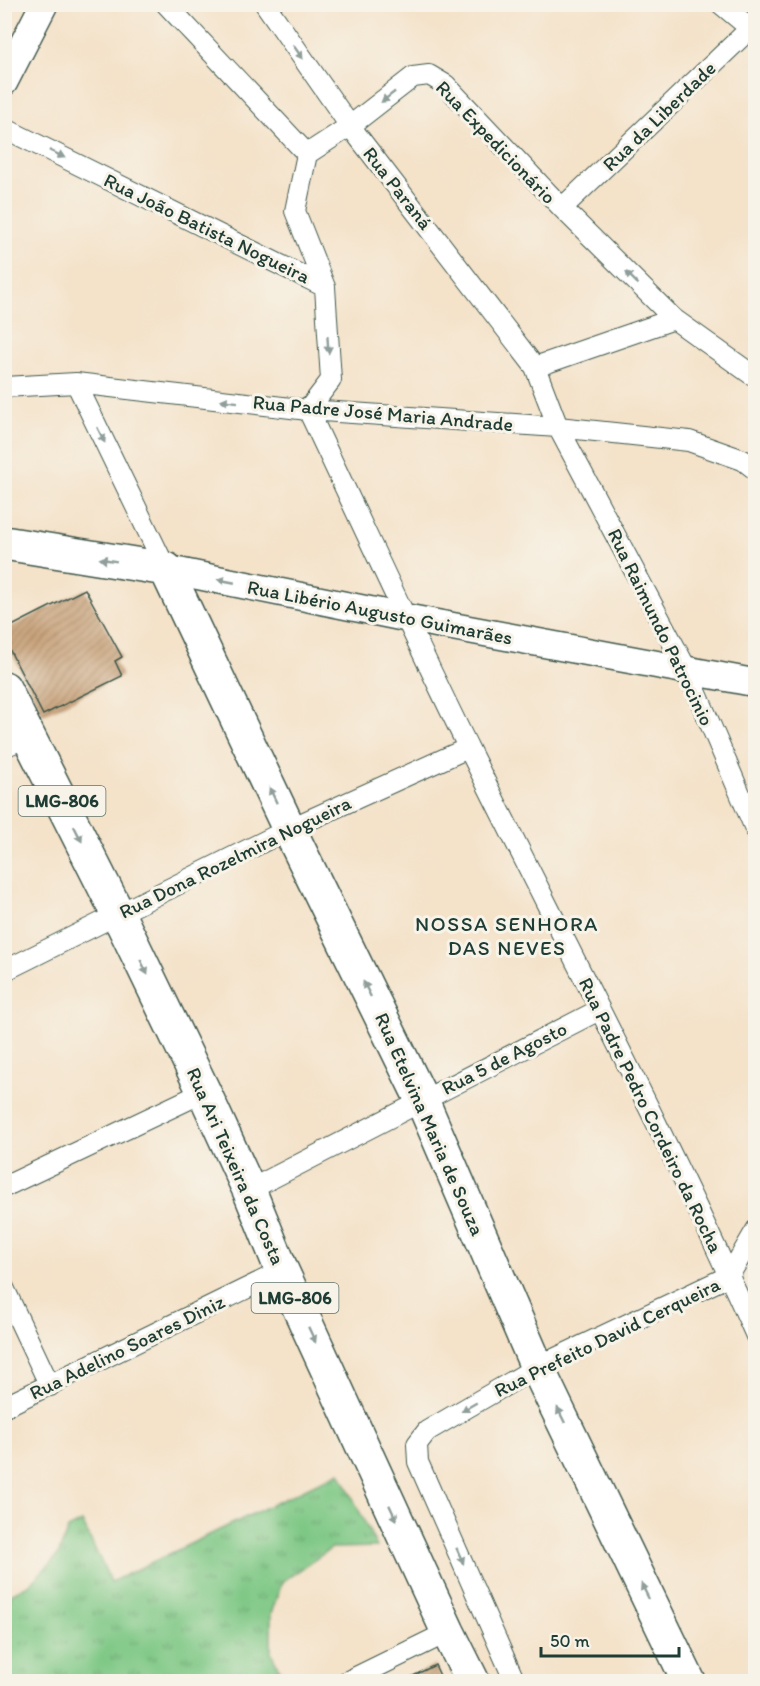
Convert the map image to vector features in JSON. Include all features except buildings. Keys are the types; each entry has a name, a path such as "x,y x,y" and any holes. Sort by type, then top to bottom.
{"highway":[{"name":"Rua Libério Augusto Guimarães","path":"4,543 166,569"},
{"name":"Rua Etelvina Maria de Souza","path":"166,569 289,829 422,1100 537,1367 689,1682"},
{"name":"Rua Ari Teixeira da Costa","path":"4,688 17,742 118,914 204,1092 249,1190 282,1271 473,1682"}],"street":[{"path":"4,82 44,4"},
{"path":"166,4 307,154 296,211 325,287"},
{"name":"Rua Paraná","path":"265,4 350,126 536,367 558,427"},
{"path":"721,4 754,28"},
{"name":"Rua da Liberdade","path":"562,208 754,28"},
{"name":"Rua Expedicionário","path":"307,154 350,126 413,77 429,75 446,85 562,208 674,319 751,374"},
{"name":"Rua João Batista Nogueira","path":"4,128 325,287 331,380 308,410"},
{"path":"536,367 674,319"},
{"path":"76,383 166,569"},
{"name":"Rua Padre José Maria Andrade","path":"4,387 76,383 308,410 558,427 689,441 743,460 756,470"},
{"name":"Rua Padre Pedro Cordeiro da Rocha","path":"308,410 468,748 599,1010 756,1336"},
{"name":"Rua Raimundo Patrocinio","path":"558,427 687,670 756,831"},
{"name":"Rua Libério Augusto Guimarães","path":"166,569 406,618 756,683"},
{"name":"Rua Dona Rozelmira Nogueira","path":"4,971 289,829 468,748"},
{"name":"Rua 5 de Agosto","path":"249,1190 599,1010"},
{"path":"4,1187 204,1092"},
{"name":"Rua Prefeito David Cerqueira","path":"515,1682 418,1462 417,1444 427,1431 537,1367 729,1276 756,1230"},
{"name":"Rua Adelino Soares Diniz","path":"4,1407 282,1271"},
{"path":"4,1287 50,1386"},
{"path":"346,1682 448,1632"}],"green space":[{"path":"340,1472 377,1547 332,1548 282,1582 271,1614 271,1652 285,1681 5,1681 5,1597 30,1584 58,1555 68,1529 82,1522 111,1582"}],"district":[{"name":"NOSSA SENHORA DAS NEVES","path":"507,935"}]}
